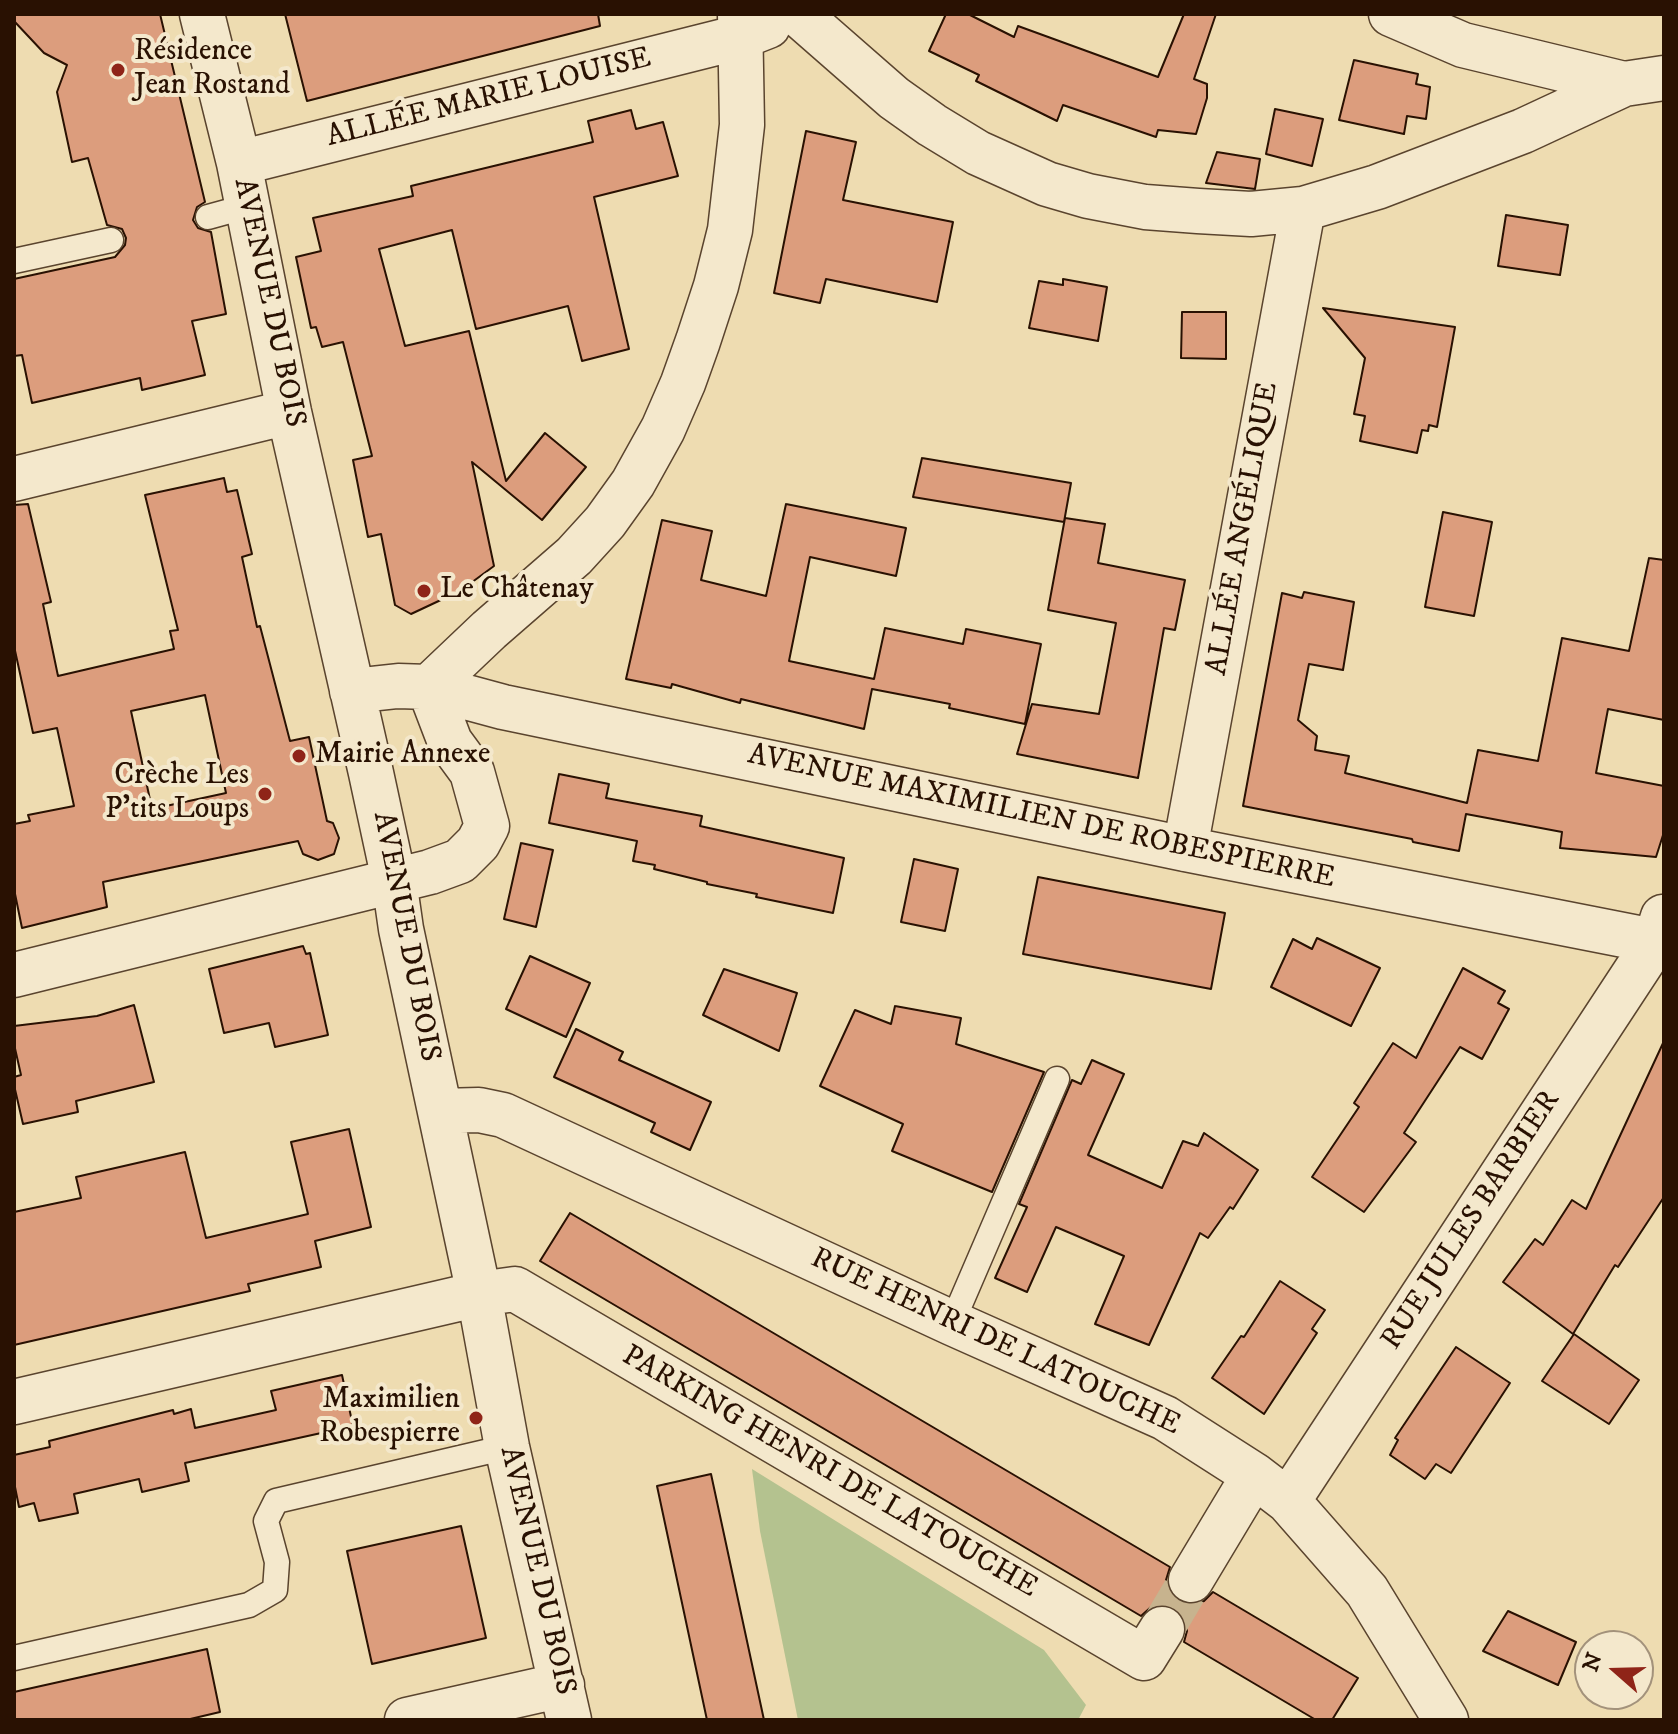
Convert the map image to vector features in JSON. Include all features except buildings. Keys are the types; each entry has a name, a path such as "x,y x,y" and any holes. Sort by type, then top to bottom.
{"street":[{"name":"AVENUE DU BOIS","path":"202,14 239,163 228,212 289,412 394,880 401,929 479,1294 507,1447 566,1702"},
{"name":"ALLÉE MARIE LOUISE","path":"239,163 740,26 797,14"},
{"path":"797,14 854,66 932,125 978,153 1047,184 1145,207 1251,214 1303,209 1377,187 1644,81"},
{"path":"1391,14 1463,45 1644,81"},
{"path":"14,975 430,872 460,861 478,843 487,826 472,772 450,742 429,687 574,556 605,522 633,483 663,429 703,327 730,230 742,125 740,26"},
{"name":"ALLÉE ANGÉLIQUE","path":"1185,849 1303,209"},
{"path":"14,479 289,412"},
{"name":"AVENUE MAXIMILIEN DE ROBESPIERRE","path":"352,691 398,686 429,687 503,707 1185,849 1661,933"},
{"name":"RUE JULES BARBIER","path":"1288,1501 1661,933"},
{"name":"RUE HENRI DE LATOUCHE","path":"440,1111 479,1110 503,1115 1165,1418 1254,1475 1288,1501 1367,1591 1446,1720"},
{"name":"PARKING HENRI DE LATOUCHE","path":"479,1294 515,1289 543,1304 1144,1658 1162,1629"},
{"path":"14,1402 479,1294"},
{"path":"1191,1580 1254,1475"},
{"path":"407,1720 566,1702"}],"lane":[{"path":"14,261 111,240"},
{"path":"952,1323 1057,1079"},
{"path":"14,1658 249,1605 275,1590 277,1562 266,1521 276,1501 507,1447"}],"green space":[{"path":"752,1469 1044,1650 1086,1705 1078,1720 798,1720 760,1531"}],"tunnel":[{"path":"1162,1629 1191,1580"}],"place":[{"name":"Résidence Jean Rostand","path":"118,70"},
{"name":"Le Châtenay","path":"424,591"},
{"name":"Mairie Annexe","path":"299,756"},
{"name":"Crèche Les P'tits Loups","path":"265,794"},
{"name":"Maximilien Robespierre","path":"476,1418"}]}
